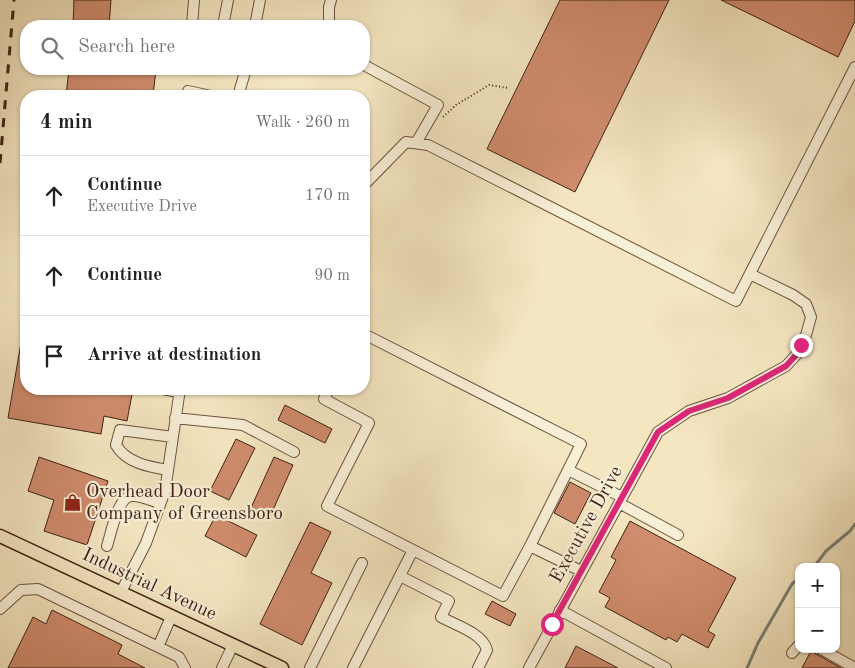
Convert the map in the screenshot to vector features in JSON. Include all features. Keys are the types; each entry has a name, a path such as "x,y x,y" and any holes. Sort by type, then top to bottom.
{"main road":[{"name":"Industrial Avenue","path":"0,536 282,668"}],"street":[{"path":"192,20 194,0"},
{"path":"224,20 228,0"},
{"path":"256,20 260,0"},
{"path":"329,20 328,8 332,0"},
{"path":"370,179 406,142 428,145 736,301 855,67"},
{"path":"370,69 438,105 416,143"},
{"path":"240,90 244,75"},
{"name":"Executive Drive","path":"528,668 658,432 689,411 728,398 786,366 797,354 806,335 810,317 806,304 793,295 750,274"},
{"path":"326,395 324,400 368,423 327,506 504,596 580,444 370,337"},
{"path":"121,592 146,543 164,491 179,395"},
{"path":"176,418 243,425 294,452"},
{"path":"168,470 144,465 124,455 116,446 117,439 120,430 173,437"},
{"path":"568,470 678,535"},
{"path":"107,546 119,507 124,498 131,495 160,503"},
{"path":"530,546 581,571"},
{"path":"356,667 413,550"},
{"path":"310,668 362,563"},
{"path":"400,576 449,601 440,617 479,637 485,643 487,650 478,668"},
{"path":"0,609 21,590 38,589 179,657 186,668"},
{"path":"560,610 666,668"},
{"path":"158,647 171,617"},
{"path":"222,668 233,645"},
{"path":"828,653 855,668"}],"building":[{"path":"74,0 111,0 109,20 73,20"},
{"path":"560,0 669,0 575,192 487,149"},
{"path":"721,0 855,0 855,21 838,57"},
{"path":"68,75 155,75 154,90 67,90"},
{"path":"20,349 20,395 132,395 127,421 104,416 101,434 8,418"},
{"path":"285,405 332,429 325,443 278,420"},
{"path":"236,439 255,448 229,500 210,491"},
{"path":"39,457 108,481 87,545 44,531 54,500 28,491"},
{"path":"274,457 293,465 269,519 250,510"},
{"path":"570,482 591,493 575,524 554,513"},
{"path":"216,515 257,535 246,557 205,536"},
{"path":"630,521 736,578 708,631 715,635 708,648 682,634 677,642 668,637 666,640 605,607 610,598 599,592 616,560 611,557"},
{"path":"310,522 331,532 311,573 332,583 302,645 260,624"},
{"path":"492,601 516,614 510,626 485,614"},
{"path":"52,610 122,645 118,654 145,668 8,668 33,617 46,624"},
{"path":"576,646 618,668 565,668"},
{"path":"810,653 814,653 841,668 802,668"}],"waterway":[{"path":"817,563 826,551 850,531 855,524"},
{"path":"747,668 758,643 795,581"}],"railway":[{"path":"0,163 14,0"}],"place":[{"name":"Overhead Door Company of Greensboro","path":"72,503"}],"route":[{"path":"552,624 658,432 689,411 728,398 786,366 797,354 801,345"}]}
